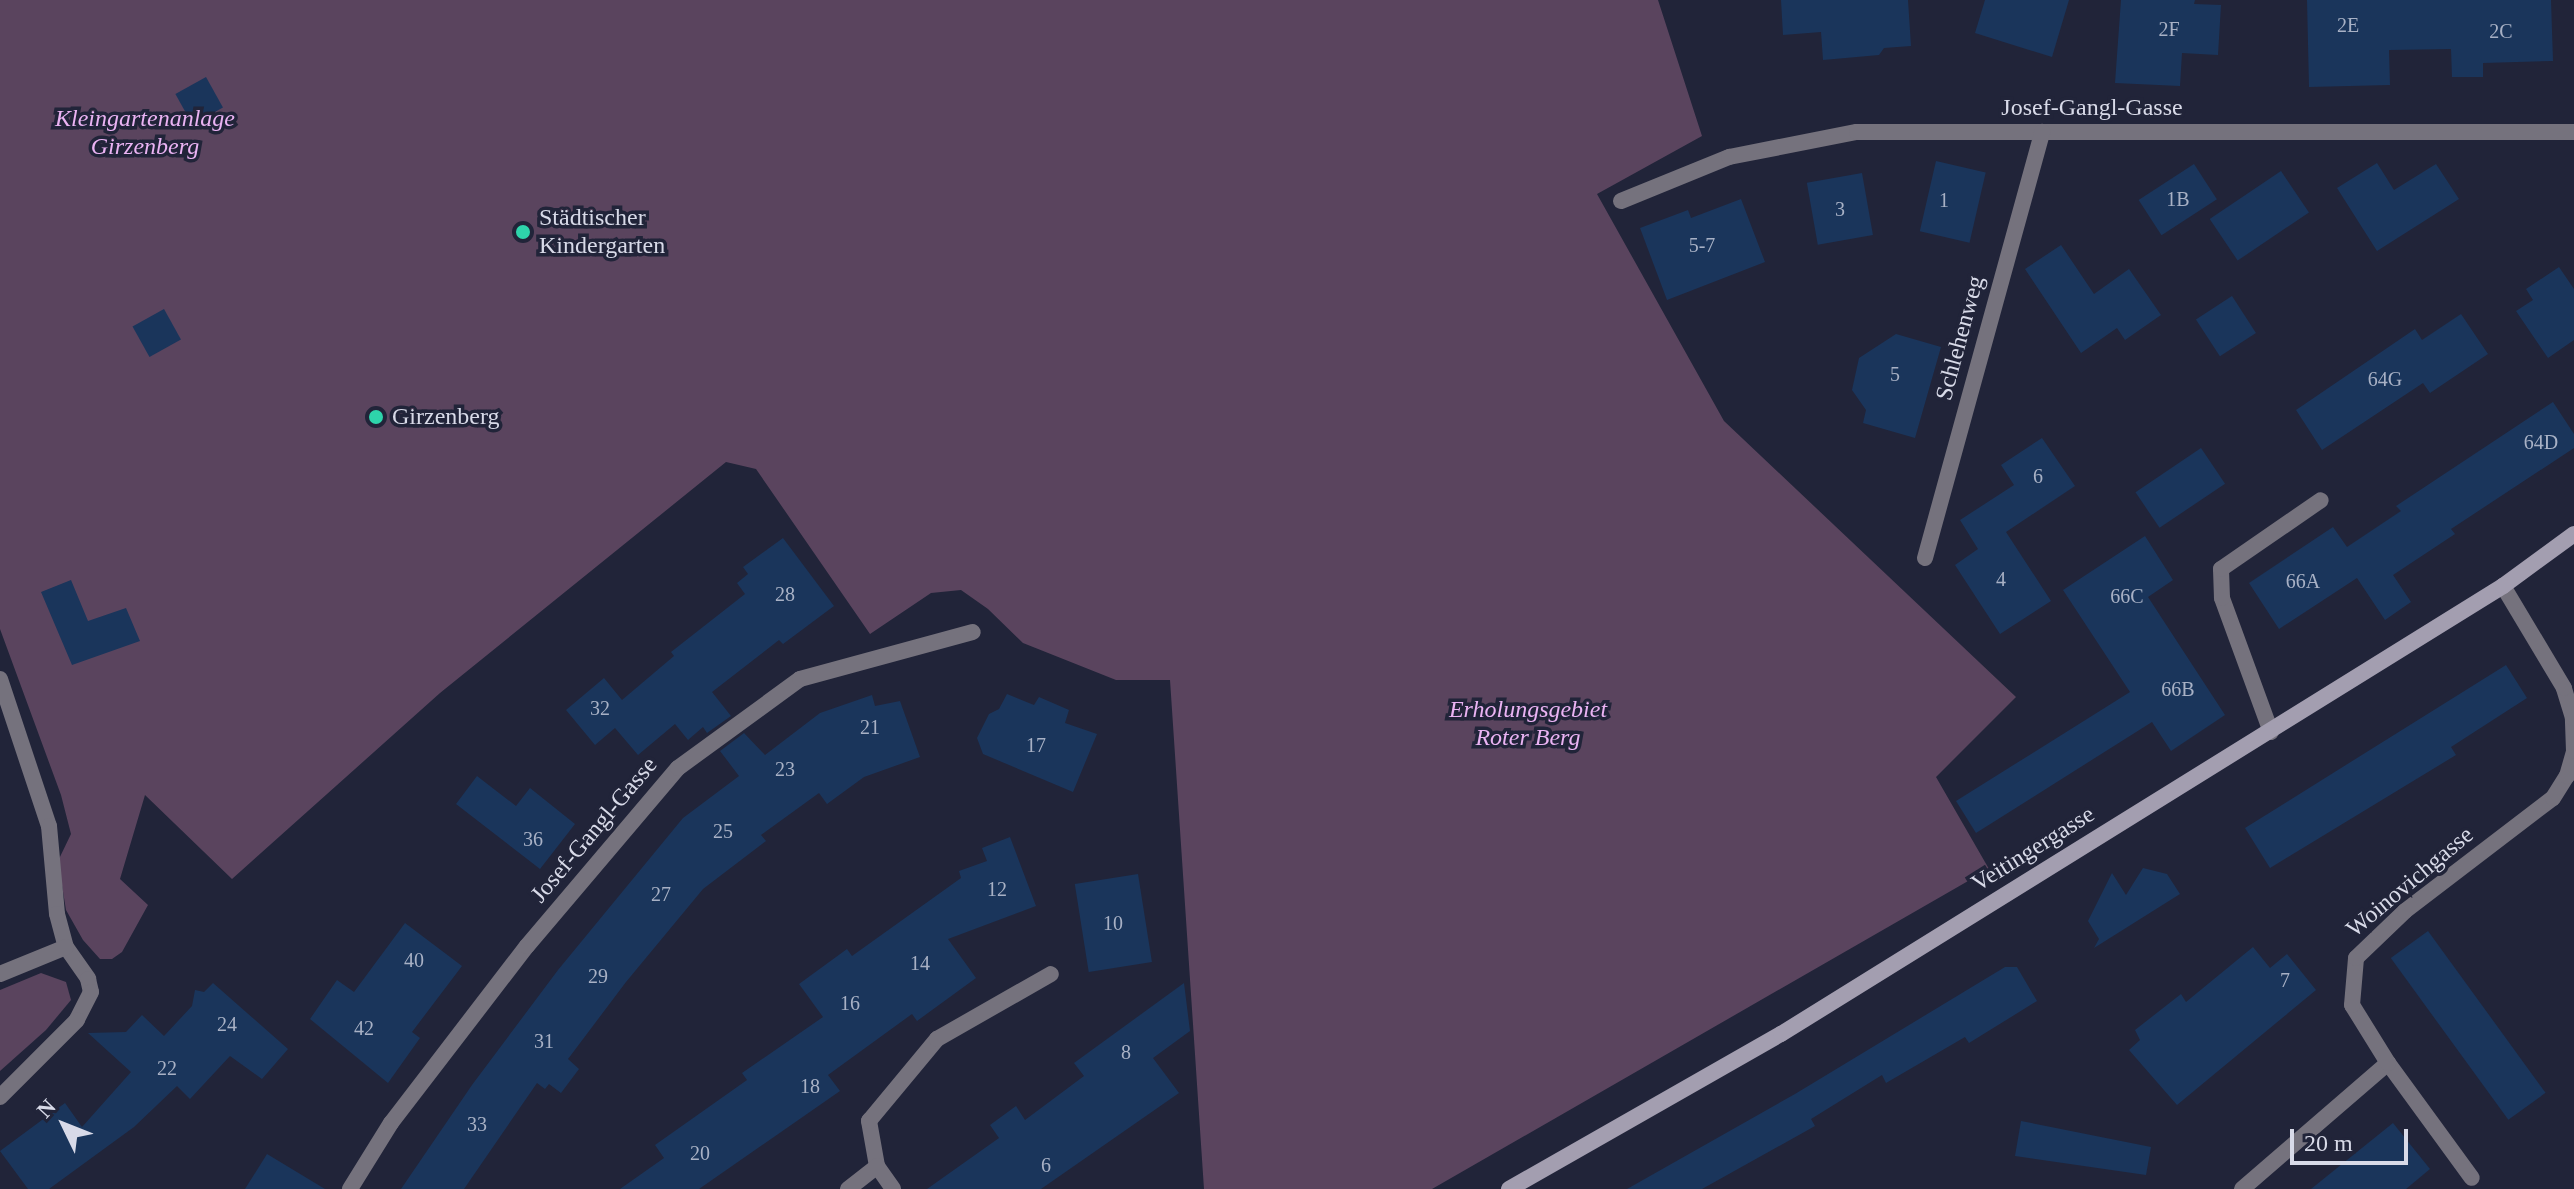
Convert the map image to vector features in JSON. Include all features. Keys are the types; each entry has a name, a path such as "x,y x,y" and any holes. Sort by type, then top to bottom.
{"street":[{"name":"Josef-Gangl-Gasse","path":"1621,201 1729,157 1857,132 2574,132"},
{"name":"Schlehenweg","path":"1925,558 2042,132"},
{"path":"2271,732 2222,598 2221,569 2321,500"},
{"name":"Veitingergasse","path":"1509,1189 1781,1034 2503,586 2574,534"},
{"name":"Woinovichgasse","path":"2472,1178 2388,1063 2352,1005 2356,958 2405,911 2553,798 2567,776 2574,751 2573,718 2564,688 2503,586"},
{"name":"Josef-Gangl-Gasse","path":"350,1189 391,1123 527,946 678,768 800,679 973,632"},
{"path":"0,679 49,826 57,914 66,947 88,979 91,992 86,1006 0,1097"},
{"path":"0,974 66,947"},
{"path":"893,1189 877,1166 869,1121 937,1039 1051,974"},
{"path":"2242,1189 2388,1063"},
{"path":"848,1189 877,1166"}],"green space":[{"name":"Erholungsgebiet Roter Berg","path":"0,0 1658,0 1702,136 1597,194 1724,421 2016,697 1936,777 1989,869 1432,1189 1204,1189 1170,680 1116,680 1023,643 988,609 961,590 931,593 870,634 756,469 726,462 440,693 232,879 145,795 120,879 148,905 122,952 112,959 100,959 83,940 66,910 58,861 71,834 61,795 0,629"},
{"path":"41,973 66,982 71,1000 46,1030 0,1071 0,990"}],"building":[{"path":"1781,0 1908,0 1911,46 1884,48 1879,55 1823,60 1821,32 1783,35"},
{"path":"1985,0 2069,0 2052,57 1975,33"},
{"path":"2121,0 2195,0 2194,4 2221,5 2218,55 2182,53 2180,86 2115,83"},
{"path":"2307,0 2551,0 2553,61 2483,63 2483,77 2452,77 2451,49 2389,50 2390,85 2309,87"},
{"path":"206,77 223,108 192,125 175,94"},
{"path":"1936,161 1986,172 1969,243 1920,231"},
{"path":"2377,163 2394,190 2436,164 2459,199 2377,251 2337,188"},
{"path":"2194,164 2217,199 2162,235 2139,200"},
{"path":"2281,171 2309,212 2238,261 2210,219"},
{"path":"1862,173 1873,235 1818,245 1807,183"},
{"path":"1741,199 1765,262 1667,300 1640,228 1688,210 1691,218"},
{"path":"2061,245 2094,294 2129,269 2161,315 2125,340 2117,328 2081,353 2025,269"},
{"path":"2559,267 2574,289 2574,340 2548,358 2516,311 2533,300 2526,289"},
{"path":"2232,296 2256,333 2220,356 2196,319"},
{"path":"164,309 181,340 149,357 133,326"},
{"path":"2461,314 2488,354 2430,393 2423,383 2322,450 2296,410 2415,329 2422,340"},
{"path":"1896,334 1941,347 1915,438 1863,423 1866,410 1852,390 1859,358"},
{"path":"2553,402 2574,434 2574,448 2451,529 2455,534 2393,575 2411,602 2385,620 2357,578 2279,629 2249,583 2333,527 2347,547 2401,511 2396,506"},
{"path":"2042,438 2075,486 2006,532 2051,601 2000,634 1955,565 1978,549 1960,520 2014,485 2001,465"},
{"path":"2201,448 2225,484 2160,528 2136,492"},
{"path":"2145,536 2173,580 2148,597 2225,715 2171,751 2152,722 1976,833 1956,801 2130,692 2063,590"},
{"path":"783,538 834,606 783,644 779,640 712,692 731,716 707,733 703,727 688,740 675,724 638,755 615,728 595,745 566,710 604,678 622,700 674,656 671,652 745,594 737,583 748,574 743,567"},
{"path":"71,580 88,621 126,608 140,641 72,665 41,592"},
{"path":"2506,665 2527,698 2451,747 2456,755 2270,868 2245,828"},
{"path":"1007,694 1034,705 1039,697 1069,710 1065,723 1097,734 1073,792 983,754 977,738 989,714 999,709"},
{"path":"872,695 875,706 900,701 920,757 864,777 827,804 819,793 761,835 766,841 703,889 626,982 568,1059 579,1069 561,1093 549,1084 545,1089 537,1083 464,1189 401,1189 472,1085 558,970 683,818 739,776 720,751 744,733 765,755 820,713"},
{"path":"477,776 516,806 530,788 575,824 540,869 456,804"},
{"path":"1010,837 1036,906 948,939 976,978 917,1021 912,1014 828,1075 840,1091 699,1189 620,1189 664,1158 655,1145 747,1080 742,1073 823,1017 799,984 847,949 852,956 961,878 959,871 987,861 982,848"},
{"path":"2143,868 2167,874 2180,894 2094,948 2099,939 2088,921 2112,873 2126,895"},
{"path":"1138,874 1152,962 1089,972 1075,884"},
{"path":"405,923 462,966 412,1032 420,1038 388,1083 310,1019 337,980 354,992"},
{"path":"2428,931 2546,1093 2508,1120 2391,958"},
{"path":"2253,947 2270,968 2287,954 2316,990 2177,1105 2129,1050 2140,1040 2135,1030 2181,994 2186,1002"},
{"path":"2005,967 2017,967 2037,1001 1969,1043 1965,1037 1886,1083 1882,1075 1811,1119 1815,1126 1702,1189 1627,1189 1795,1094"},
{"path":"213,983 288,1049 262,1079 230,1056 190,1099 177,1086 134,1127 49,1189 28,1189 0,1151 65,1103 82,1127 131,1072 88,1033 126,1032 142,1015 164,1036 192,1006 195,990 204,992"},
{"path":"1184,983 1190,1031 1153,1058 1179,1093 1041,1189 927,1189 999,1138 990,1125 1016,1106 1025,1120 1084,1076 1074,1063"},
{"path":"2021,1121 2151,1147 2146,1175 2015,1156"},
{"path":"2393,1123 2430,1169 2406,1189 2311,1189"},
{"path":"267,1154 325,1189 245,1189"}],"place":[{"name":"Städtischer Kindergarten","path":"523,232"},
{"name":"Girzenberg","path":"376,417"}],"park label":[{"name":"Kleingartenanlage Girzenberg","path":"145,133"}]}
